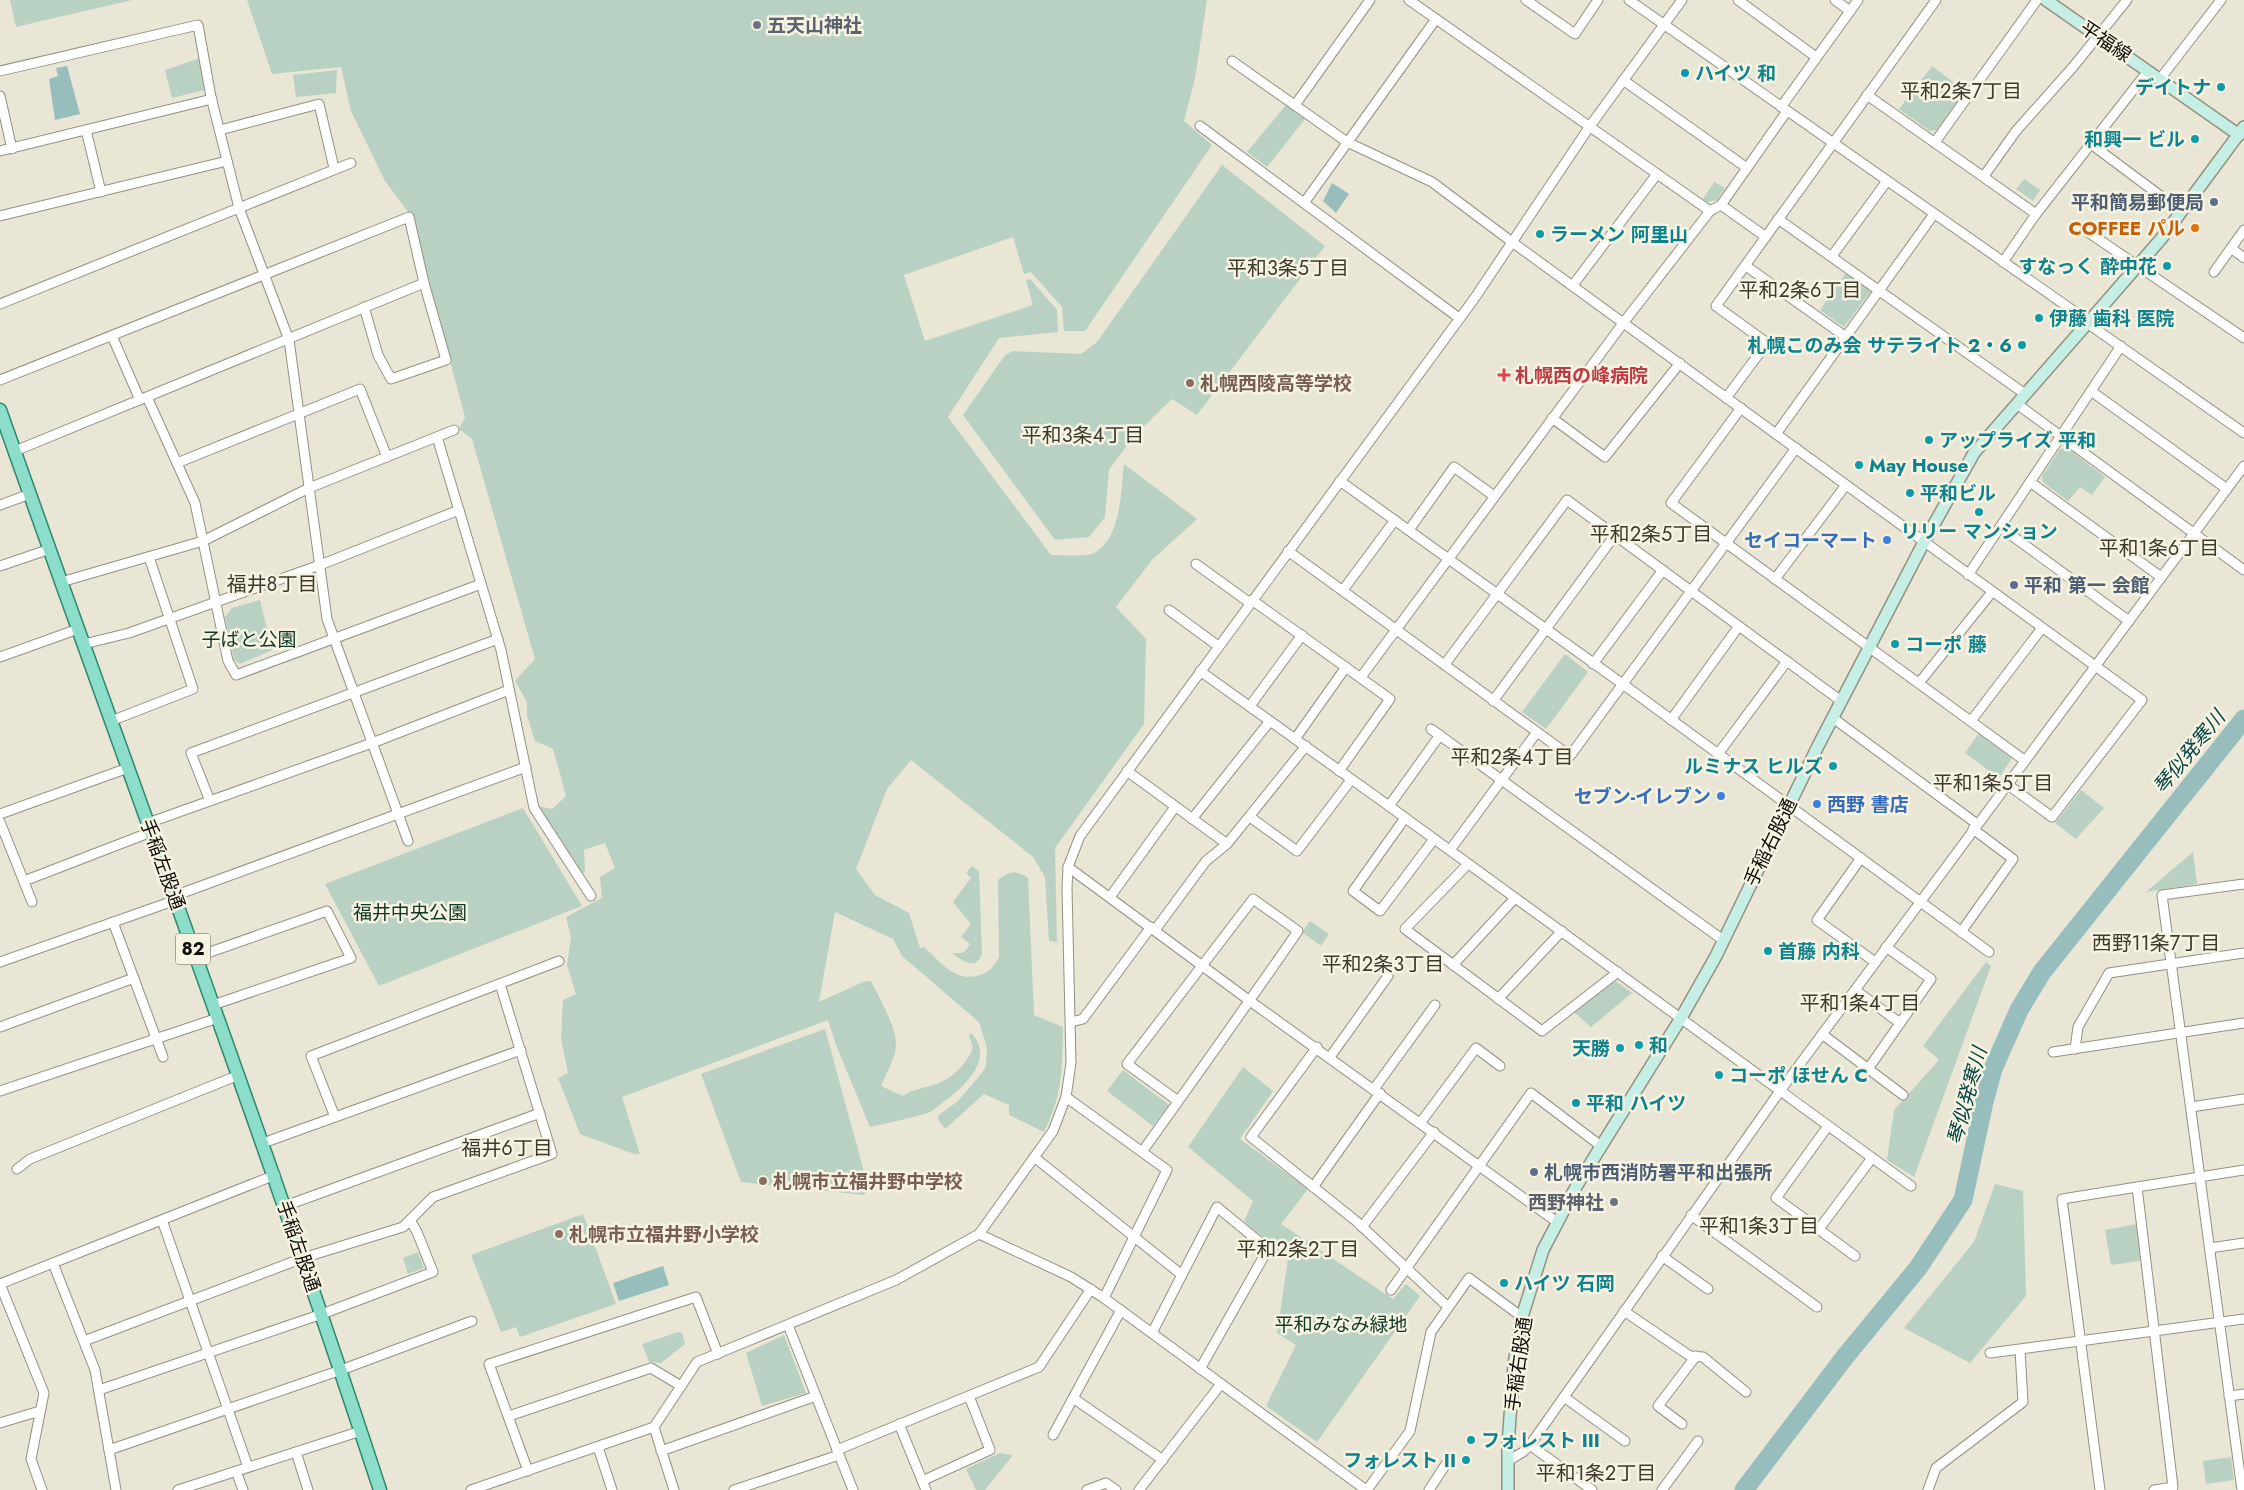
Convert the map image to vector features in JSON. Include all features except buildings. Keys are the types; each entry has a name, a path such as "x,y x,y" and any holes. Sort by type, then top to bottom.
{"main road":[{"name":"手稲左股通","path":"0,410 275,1175 380,1490"}],"street":[{"path":"1296,105 1370,0"},
{"path":"1409,0 1710,211"},
{"path":"1526,0 1575,34 1598,0"},
{"path":"1629,0 2244,433"},
{"path":"471,1490 654,1427 697,1362 896,1280 979,1234 1053,1131 1066,1097 1071,1063 1068,867 1080,836 1460,318 1590,126 1682,0"},
{"path":"1738,0 1816,57"},
{"path":"1835,0 1850,11"},
{"path":"1361,677 1624,322 1710,211 1722,205 1816,57 1858,0"},
{"path":"1726,398 1767,343 1716,306 1936,0"},
{"path":"1935,142 2037,0"},
{"name":"平福線","path":"2046,0 2242,134"},
{"path":"1984,176 2016,131 2073,67 2127,0"},
{"path":"2160,79 2221,0"},
{"path":"1304,204 1436,20"},
{"path":"0,71 198,25 212,99 239,208 288,337 327,619 408,841"},
{"path":"1232,61 1347,142 1432,182 2142,700 2052,817 2006,784"},
{"path":"2003,262 2036,214 2148,71"},
{"path":"1623,80 1747,168"},
{"path":"1867,95 2036,214"},
{"path":"0,96 12,148"},
{"path":"0,151 212,99"},
{"path":"220,130 319,104 334,168"},
{"path":"1200,126 1460,318"},
{"path":"86,130 101,192"},
{"name":"手稲右股通","path":"1506,1488 1514,1364 1522,1317 1543,1250 1576,1185 1682,1018 1832,718 1924,542 1974,453 2137,267 2242,134"},
{"path":"2091,144 2182,212"},
{"path":"0,216 227,161"},
{"path":"0,304 334,168 351,163"},
{"path":"1573,285 1657,174"},
{"path":"1832,256 1887,181"},
{"path":"1722,205 1766,237"},
{"path":"1776,434 1934,214"},
{"path":"0,380 409,217 424,283 446,360 391,380 378,355 364,307"},
{"path":"1778,219 2025,394"},
{"path":"2079,226 2244,338"},
{"path":"2214,272 2244,230"},
{"path":"2231,248 2244,258"},
{"path":"1746,266 1846,338"},
{"path":"15,451 288,337 424,283"},
{"path":"112,336 177,463 195,504 228,661 236,675 481,584"},
{"path":"1968,574 2121,346"},
{"path":"1552,418 1605,457 1680,364"},
{"path":"177,463 360,389 387,457"},
{"path":"2091,391 2227,489"},
{"path":"2017,404 2244,570"},
{"path":"1741,408 1671,503 1870,646 2024,760"},
{"path":"61,582 202,541 309,488 454,430"},
{"path":"436,437 498,639 534,808 591,896"},
{"path":"1288,551 1570,756 1693,592 1796,448"},
{"path":"1508,1461 1523,1452 1530,1445 1780,1091 2006,784 2244,466"},
{"path":"1409,530 1454,467 1494,496"},
{"path":"1340,481 1990,952"},
{"path":"2030,482 2162,577"},
{"path":"1775,579 1846,485"},
{"path":"0,505 30,494"},
{"path":"1445,664 1567,500 1841,701"},
{"path":"84,644 129,633 320,565 459,510"},
{"path":"1343,590 1395,520"},
{"path":"2000,527 2129,621"},
{"path":"1493,700 1614,535"},
{"path":"0,566 50,549"},
{"path":"111,721 193,689 149,556"},
{"path":"1196,564 1302,635 1390,699 1339,771"},
{"path":"1593,664 1663,570"},
{"path":"1919,683 1992,592"},
{"path":"1169,610 1218,646"},
{"path":"1671,720 1739,626"},
{"path":"1971,721 2042,628"},
{"path":"0,656 78,629"},
{"path":"1250,706 1302,635"},
{"path":"210,801 191,753 498,639"},
{"path":"1718,754 1787,661"},
{"path":"1295,738 1346,667"},
{"path":"1200,672 1450,850 1911,1186"},
{"path":"24,881 210,801 372,743 510,690"},
{"path":"1832,718 1975,827 2013,859 1961,932"},
{"path":"1192,819 1270,721"},
{"path":"1431,729 1722,940"},
{"path":"1450,850 1537,732"},
{"path":"1389,806 1440,735"},
{"path":"1071,1022 1083,1019 1206,861 1227,844 1306,746"},
{"path":"0,962 113,922 526,767"},
{"path":"0,814 128,768"},
{"path":"1126,771 1227,844"},
{"path":"1250,817 1297,851 1351,780"},
{"path":"1110,897 1175,807"},
{"path":"1405,818 1353,891 1380,911 1434,839"},
{"path":"0,822 32,902"},
{"path":"1861,858 1817,920 1875,962"},
{"path":"1468,864 1405,930 1542,1031 1618,972"},
{"path":"1068,867 1250,1001 1317,1047 1558,1222"},
{"path":"2242,1490 2241,1468 2229,1396 2162,895 2244,884"},
{"path":"1453,965 1515,898"},
{"path":"1142,1152 1178,1102 1250,1001 1298,931 1253,899 1128,1064 1178,1102"},
{"path":"196,957 327,912 351,958 213,1005"},
{"path":"113,922 163,1057"},
{"path":"1498,999 1562,932"},
{"path":"1868,1069 1931,979 1886,947"},
{"path":"2075,1049 2078,1026 2109,973 2244,953"},
{"path":"334,1117 311,1056 559,961"},
{"path":"1330,1057 1388,976"},
{"path":"0,1027 134,978"},
{"path":"84,1340 304,1258 403,1227 433,1197 552,1154 500,984"},
{"path":"1855,990 1900,1023"},
{"path":"1314,1187 1435,1005"},
{"path":"0,1091 218,1018"},
{"path":"2053,1052 2244,1023"},
{"path":"1822,1034 1903,1095"},
{"path":"1317,1047 1251,1137 1362,1227 1448,1307"},
{"path":"1421,1122 1476,1048 1500,1066"},
{"path":"263,1143 521,1050"},
{"path":"17,1169 30,1159 239,1076"},
{"path":"1391,1290 1530,1093 1601,1146"},
{"path":"1066,1097 1167,1170 1104,1298"},
{"path":"2191,1106 2244,1099"},
{"path":"285,1206 540,1114"},
{"path":"1828,1126 1776,1198 1855,1256"},
{"path":"1362,1227 1434,1132"},
{"path":"1034,1158 1182,1274"},
{"path":"1819,1229 1872,1158"},
{"path":"2100,1490 2062,1199 2244,1170"},
{"path":"42,1490 32,1459 44,1393 0,1284 275,1175"},
{"path":"2137,1187 2173,1487 2154,1490"},
{"path":"1152,1333 1217,1207 1268,1249 1200,1368"},
{"path":"1691,1215 1817,1307"},
{"path":"162,1220 248,1467"},
{"path":"99,1390 322,1314 433,1272 417,1232 410,1220"},
{"path":"979,1234 1071,1277 1091,1289 1366,1490 1410,1431 1431,1332 1469,1278 1522,1317"},
{"path":"2210,1248 2244,1243"},
{"path":"1662,1256 1708,1289"},
{"path":"53,1263 95,1370 116,1490"},
{"path":"734,1490 838,1453 899,1424 1039,1367 1091,1289"},
{"path":"528,1470 490,1364 696,1297 718,1354"},
{"path":"1053,1435 1121,1310"},
{"path":"1624,1310 1690,1356 1703,1356 1746,1392"},
{"path":"1990,1353 2244,1319"},
{"path":"109,1450 341,1370 472,1321"},
{"path":"788,1325 853,1490"},
{"path":"1928,1490 1936,1468 2023,1402 2020,1350"},
{"path":"1682,1424 1658,1406 1696,1356"},
{"path":"508,1416 651,1368 681,1386"},
{"path":"1139,1490 1221,1384"},
{"path":"2229,1396 2244,1394"},
{"path":"661,1450 816,1396"},
{"path":"922,1481 990,1450 969,1396"},
{"path":"1564,1397 1625,1441"},
{"path":"1074,1398 1163,1460"},
{"path":"0,1423 40,1412"},
{"path":"899,1424 926,1490"},
{"path":"654,1427 674,1490"},
{"path":"180,1490 361,1431"},
{"path":"1662,1490 1698,1440"},
{"path":"1530,1445 1592,1490"},
{"path":"598,1447 612,1490"},
{"path":"296,1452 308,1490"},
{"path":"1429,1490 1446,1464"},
{"path":"236,1471 243,1490"},
{"path":"1087,1490 1106,1483 1116,1490"}],"green space":[{"path":"10,0 132,0 16,27"},
{"path":"247,0 1207,0 1195,78 1184,121 1212,145 1085,331 1064,331 1062,307 1031,272 1024,274 1013,237 904,275 925,341 1033,305 1026,280 1030,279 1057,310 1058,332 999,338 948,417 1051,555 1090,554 1103,546 1115,526 1124,464 1197,519 1152,560 1116,607 1146,639 1144,724 1055,848 1057,942 1049,941 1045,877 1033,857 911,760 887,789 856,869 875,895 909,913 920,948 924,947 943,965 956,974 971,977 983,974 989,970 999,957 998,880 1013,873 1028,878 1034,1015 1063,1027 1062,1069 1058,1093 1044,1132 1009,1115 1009,1105 984,1094 945,1129 938,1119 939,1115 958,1101 986,1066 987,1048 979,1022 902,956 893,939 835,912 819,1002 865,981 871,981 890,1021 896,1044 893,1060 881,1086 903,1096 939,1083 955,1073 964,1064 973,1048 969,1035 971,1033 978,1043 980,1052 979,1062 967,1081 951,1097 930,1112 870,1127 836,1045 828,1020 622,1097 640,1154 634,1154 580,1134 558,1078 568,1073 561,1039 563,1000 576,994 567,965 571,937 566,917 602,898 600,877 615,868 605,843 584,850 585,870 581,877 538,806 552,809 566,796 553,749 535,741 527,716 527,702 515,681 535,659 472,439 459,429 465,417 411,216 385,181 351,111 341,67 272,74"},
{"path":"200,58 205,90 172,98 165,70"},
{"path":"1932,66 1965,91 1937,130 1930,131 1899,109"},
{"path":"337,70 336,93 296,97 293,75"},
{"path":"1286,105 1305,119 1267,167 1247,152"},
{"path":"1222,165 1325,246 1197,415 1172,399 1133,437 1109,470 1105,517 1089,537 1055,540 963,415 1005,355 1013,351 1081,354 1097,342"},
{"path":"2024,179 2040,190 2033,201 2016,189"},
{"path":"1714,182 1725,188 1717,200 1707,202 1703,199"},
{"path":"1846,273 1871,291 1844,327 1820,310"},
{"path":"2067,448 2105,477 2092,495 2080,487 2068,501 2043,482 2042,476 2060,449"},
{"name":"子ばと公園","path":"260,600 272,650 240,664 234,660 225,617 232,608"},
{"path":"1565,654 1588,672 1546,729 1522,712"},
{"path":"1979,733 2012,758 1999,778 1965,753"},
{"path":"2081,790 2104,808 2076,839 2055,823"},
{"name":"福井中央公園","path":"523,808 582,906 379,986 325,884"},
{"path":"2193,852 2197,884 2146,892"},
{"path":"972,866 979,871 982,952 977,962 969,963 952,953 962,953 970,944 961,937 971,924 953,902 971,878 966,873"},
{"path":"1310,921 1329,934 1321,946 1302,932"},
{"path":"1986,962 1991,966 1914,1177 1887,1160 1894,1110 1939,1060 1923,1046"},
{"path":"1614,980 1632,993 1591,1027 1573,1011"},
{"path":"825,1029 869,1190 864,1195 741,1182 701,1074"},
{"name":"平和みなみ緑地","path":"1243,1067 1273,1091 1240,1139 1308,1189 1281,1224 1393,1299 1406,1284 1420,1296 1317,1442 1266,1406 1296,1345 1277,1333 1288,1259 1244,1221 1253,1201 1188,1147"},
{"path":"1123,1070 1169,1105 1153,1126 1107,1091"},
{"path":"1995,1184 2023,1191 2026,1296 1970,1363 1904,1328 1974,1242"},
{"path":"583,1214 616,1304 520,1337 516,1327 501,1332 471,1255"},
{"path":"2137,1224 2140,1261 2111,1265 2105,1230"},
{"path":"418,1252 424,1268 408,1274 403,1258"},
{"path":"678,1332 682,1333 685,1344 661,1363 649,1362 642,1344"},
{"path":"784,1335 806,1393 762,1406 746,1353"},
{"path":"1000,1453 1013,1455 985,1490 976,1490 966,1469"},
{"path":"2231,1457 2234,1480 2206,1484 2203,1461"}],"water":[{"path":"67,66 80,114 55,120 49,79 58,76 56,68"},
{"path":"1332,183 1349,194 1336,213 1323,201"},
{"path":"663,1266 669,1285 619,1301 613,1283"}],"waterway":[{"name":"琴似発寒川","path":"1744,1490 1844,1358 1918,1268 1963,1200 1993,1069 2019,1010 2042,972 2244,719"}],"place":[{"name":"五天山神社","path":"757,25"},
{"name":"ハイツ 和","path":"1685,73"},
{"name":"デイトナ","path":"2221,87"},
{"name":"和興一 ビル","path":"2195,139"},
{"name":"平和簡易郵便局","path":"2214,202"},
{"name":"COFFEE パル","path":"2195,228"},
{"name":"ラーメン 阿里山","path":"1540,234"},
{"name":"すなっく 酔中花","path":"2167,266"},
{"name":"伊藤 歯科 医院","path":"2039,318"},
{"name":"札幌このみ会 サテライト 2・6","path":"2022,345"},
{"name":"札幌西の峰病院","path":"1504,375"},
{"name":"札幌西陵高等学校","path":"1190,383"},
{"name":"アップライズ 平和","path":"1929,440"},
{"name":"May House","path":"1859,465"},
{"name":"平和ビル","path":"1910,493"},
{"name":"リリー マンション","path":"1979,512"},
{"name":"セイコーマート","path":"1887,540"},
{"name":"平和 第一 会館","path":"2014,585"},
{"name":"コーポ 藤","path":"1895,644"},
{"name":"ルミナス ヒルズ","path":"1833,766"},
{"name":"セブン-イレブン","path":"1721,796"},
{"name":"西野 書店","path":"1817,804"},
{"name":"首藤 内科","path":"1768,951"},
{"name":"和","path":"1639,1045"},
{"name":"天勝","path":"1620,1048"},
{"name":"コーポ ほせん C","path":"1719,1075"},
{"name":"平和 ハイツ","path":"1576,1103"},
{"name":"札幌市西消防署平和出張所","path":"1534,1172"},
{"name":"札幌市立福井野中学校","path":"763,1181"},
{"name":"西野神社","path":"1614,1202"},
{"name":"札幌市立福井野小学校","path":"559,1234"},
{"name":"ハイツ 石岡","path":"1504,1283"},
{"name":"フォレスト III","path":"1471,1440"},
{"name":"フォレスト II","path":"1466,1460"}],"district":[{"name":"平和2条7丁目","path":"1961,91"},
{"name":"平和3条5丁目","path":"1288,268"},
{"name":"平和2条6丁目","path":"1800,290"},
{"name":"平和3条4丁目","path":"1083,435"},
{"name":"平和2条5丁目","path":"1651,534"},
{"name":"平和1条6丁目","path":"2159,548"},
{"name":"福井8丁目","path":"272,584"},
{"name":"平和2条4丁目","path":"1512,757"},
{"name":"平和1条5丁目","path":"1993,783"},
{"name":"西野11条7丁目","path":"2156,943"},
{"name":"平和2条3丁目","path":"1383,964"},
{"name":"平和1条4丁目","path":"1860,1003"},
{"name":"福井6丁目","path":"507,1148"},
{"name":"平和1条3丁目","path":"1759,1226"},
{"name":"平和2条2丁目","path":"1298,1249"},
{"name":"平和1条2丁目","path":"1596,1473"}]}
